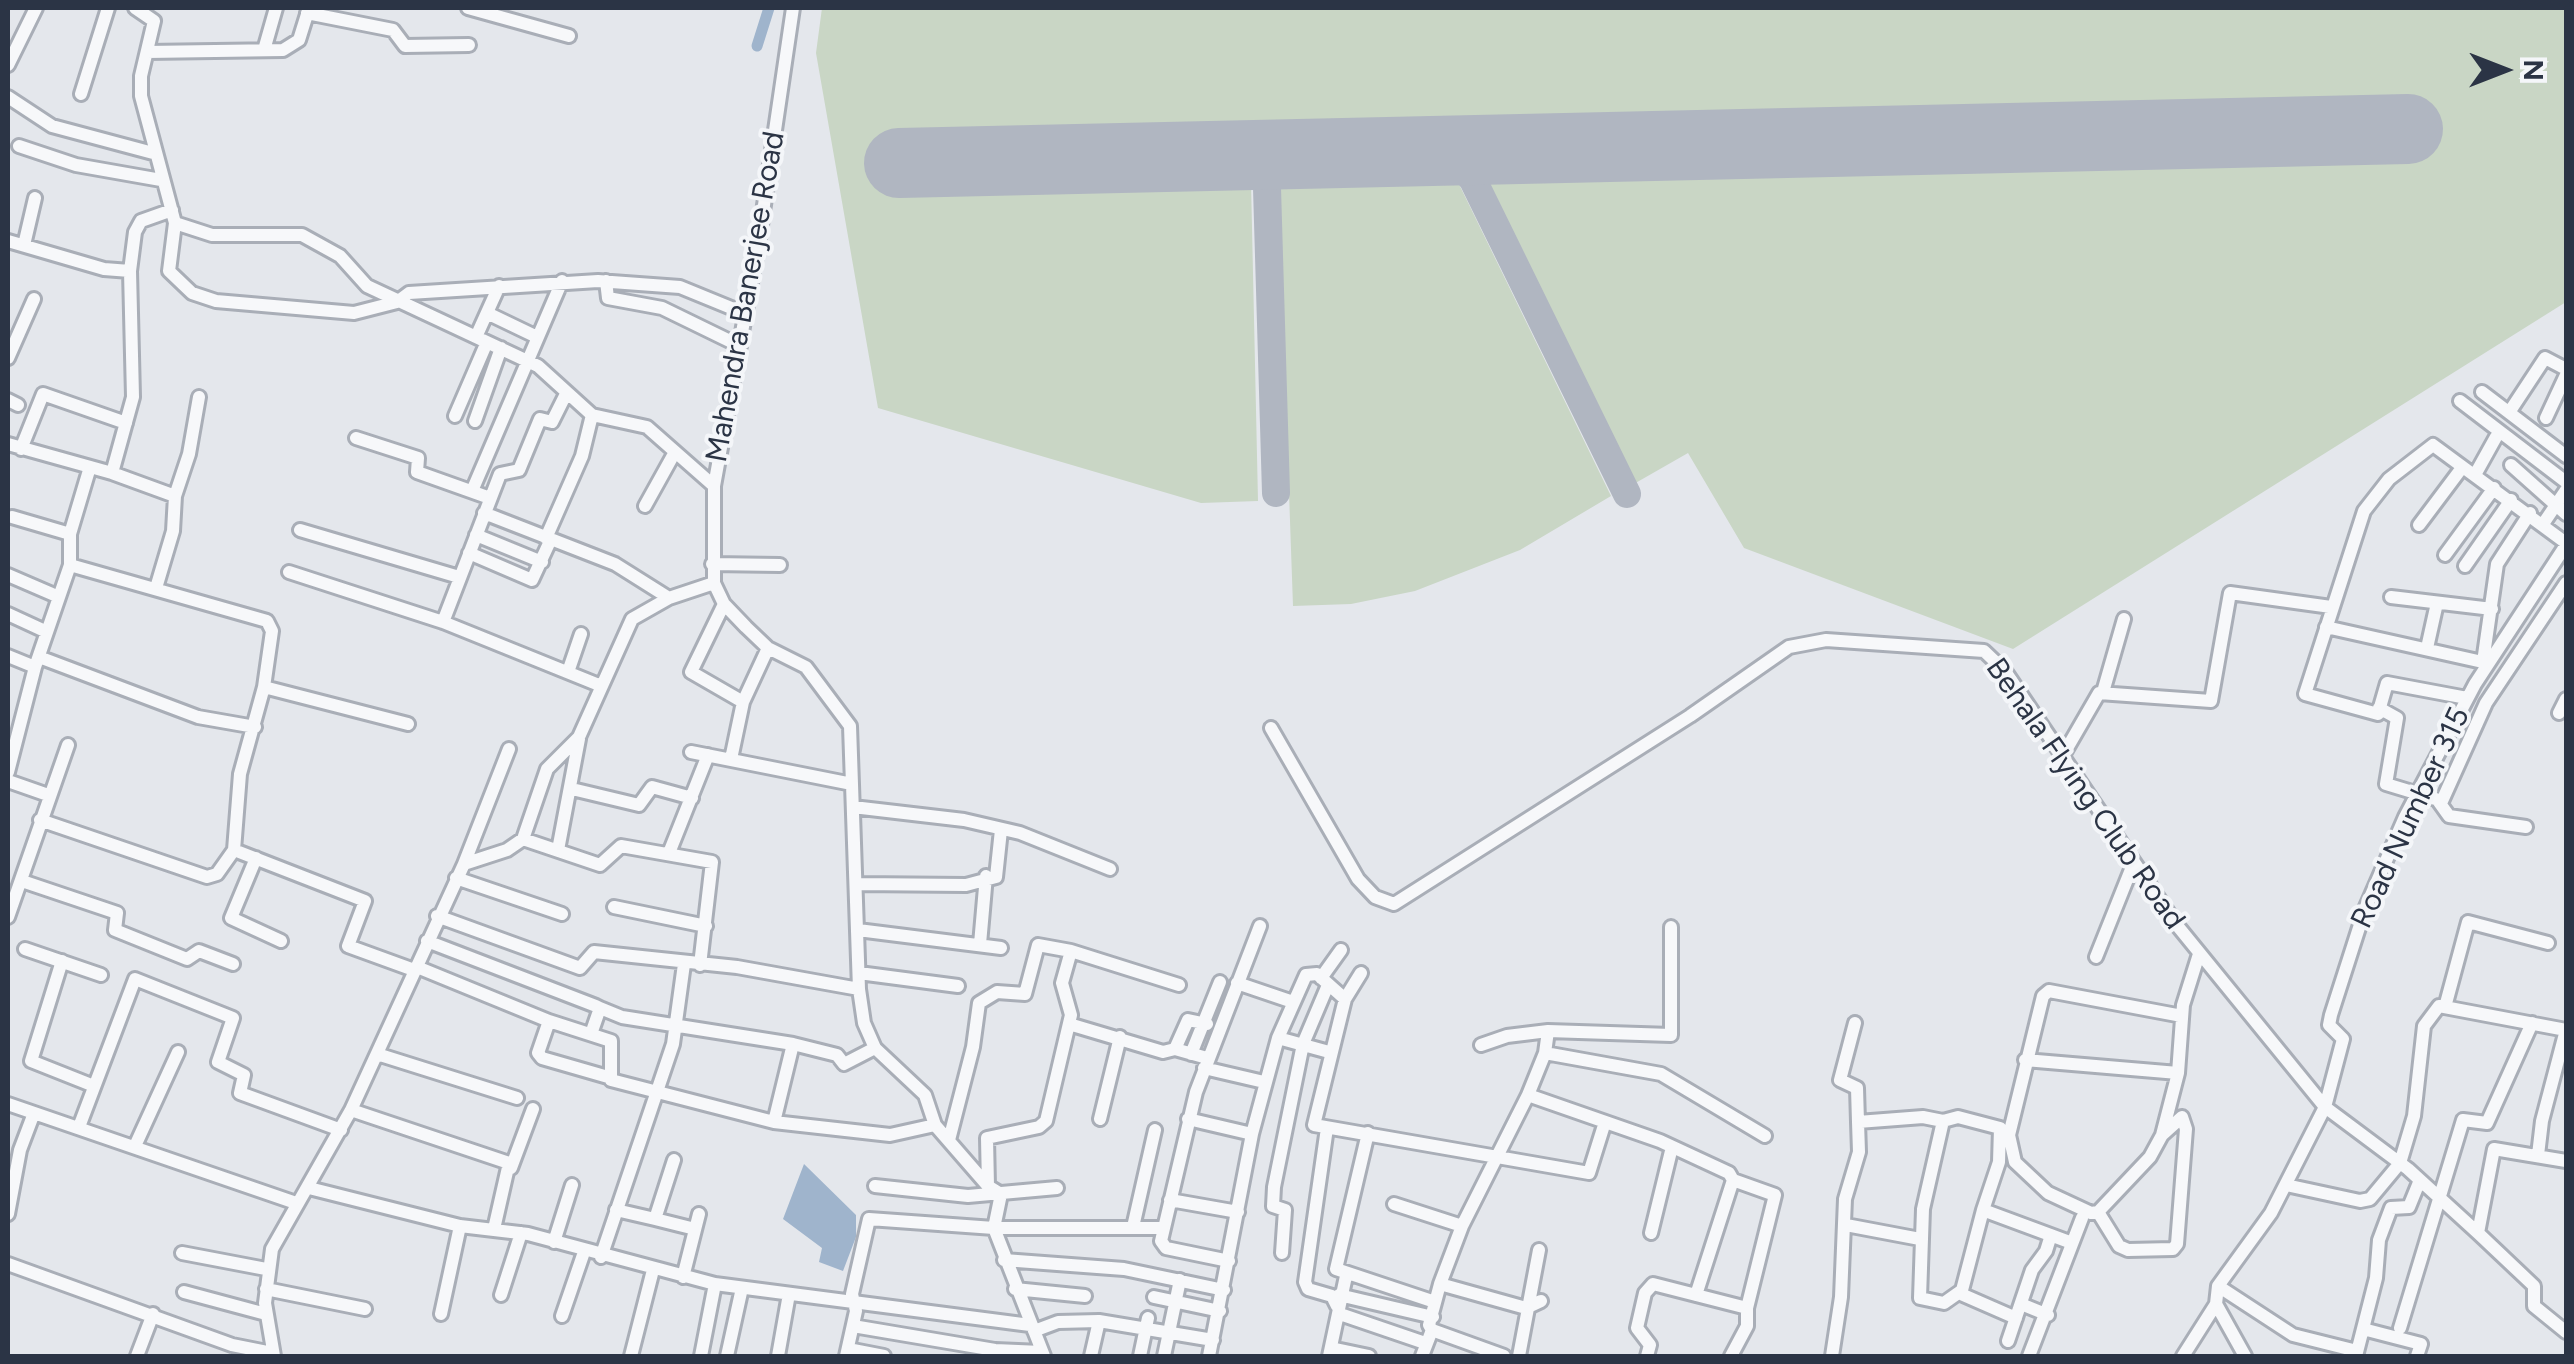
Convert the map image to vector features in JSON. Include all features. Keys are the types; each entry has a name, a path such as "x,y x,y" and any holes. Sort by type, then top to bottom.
{"street":[{"path":"8,65 36,8"},
{"path":"81,94 108,8"},
{"path":"136,8 154,13 141,96 153,153 174,216 169,270 192,293 216,300 354,313 397,302 409,293 606,281 680,287 746,314"},
{"path":"264,50 276,8"},
{"path":"468,8 569,36"},
{"name":"Mahendra Banerjee Road","path":"714,585 714,486 746,314 792,8"},
{"path":"147,52 293,47 308,10 393,30 405,46 469,45"},
{"path":"8,97 52,126 153,153"},
{"path":"18,146 76,165 161,180"},
{"path":"24,245 36,198"},
{"path":"112,472 133,396 130,271 141,221 174,216 212,235 302,235 340,256 367,286 545,370 592,414 614,422 643,424 714,486"},
{"path":"8,241 104,269 130,271"},
{"path":"472,492 562,281"},
{"path":"606,281 608,298 662,308 740,346"},
{"path":"455,416 486,313 499,286"},
{"path":"8,358 34,299"},
{"path":"486,313 537,337"},
{"path":"474,421 501,348"},
{"path":"2512,408 2545,358 2566,372 2546,418"},
{"path":"443,622 500,474 520,470 539,420 552,422 568,392"},
{"path":"2482,392 2566,456"},
{"path":"126,424 43,394 14,446 112,472 175,496"},
{"path":"156,588 173,531 175,496 199,397"},
{"path":"2460,401 2566,486 2563,512 2554,533"},
{"path":"469,553 532,580 582,456 592,414"},
{"path":"2476,473 2496,436"},
{"path":"356,438 418,458 417,472 490,498"},
{"path":"2526,826 2449,816 2437,802 2386,784 2398,718 2379,708 2305,694 2364,511 2384,484 2432,444 2460,468 2476,473 2530,513 2566,544"},
{"path":"645,506 674,452"},
{"path":"2510,465 2563,512"},
{"path":"8,772 37,662 70,565 70,534 90,467"},
{"path":"2419,525 2460,468"},
{"path":"2446,555 2494,488"},
{"path":"2465,566 2511,500"},
{"path":"2542,524 2563,512"},
{"path":"2326,627 2486,662 2497,564 2530,513"},
{"path":"484,514 618,566 669,598"},
{"path":"12,517 70,534"},
{"path":"300,530 460,577"},
{"path":"476,535 542,562"},
{"name":"Road Number 315","path":"2325,1107 2343,1042 2329,1025 2364,909 2466,698 2566,544"},
{"path":"712,564 780,565"},
{"path":"40,820 207,877 217,874 234,850 240,774 264,687 272,624 70,565"},
{"path":"289,572 443,622 599,685"},
{"path":"8,575 59,597"},
{"path":"2437,802 2486,703 2566,583"},
{"path":"558,850 579,738 599,685 632,619 669,598 714,585 724,604 768,648 806,668 850,726 860,1008 875,1048 925,1095 935,1125 988,1186 1001,1194"},
{"path":"2103,692 2211,701 2230,593 2331,608"},
{"path":"2391,597 2492,609"},
{"path":"2427,648 2437,603"},
{"path":"724,604 691,672 743,702"},
{"path":"8,614 48,632"},
{"path":"2062,757 2103,692 2124,619"},
{"path":"568,672 581,634"},
{"name":"Behala Flying Club Road","path":"1271,728 1358,879 1375,898 1394,904 1746,680 1768,657 1806,642 1826,640 1984,651 2005,671 2199,954 2325,1107 2400,1163 2478,1233 2534,1286 2534,1306 2566,1332"},
{"path":"730,759 743,702 768,648"},
{"path":"8,656 37,662 198,717 254,728"},
{"path":"2379,708 2387,683 2466,698"},
{"path":"264,687 408,724"},
{"path":"2559,713 2566,699"},
{"path":"464,864 508,850 523,838 547,770 579,738"},
{"path":"8,917 68,745"},
{"path":"8,1264 232,1345 273,1355 266,1314 266,1270 272,1249 351,1110 464,864 509,748"},
{"path":"691,752 852,784"},
{"path":"669,852 708,755"},
{"path":"8,781 48,795"},
{"path":"572,789 640,805 652,787 692,798"},
{"path":"853,807 964,820 1025,835 1110,868"},
{"path":"857,884 966,885 986,876 996,877 1001,830"},
{"path":"523,838 604,865 621,846 669,852 714,864 700,965"},
{"path":"234,850 365,900 348,946 612,1042 608,1077"},
{"path":"256,858 231,918 281,941"},
{"path":"2096,957 2134,862"},
{"path":"980,944 986,876"},
{"path":"456,878 562,914"},
{"path":"22,880 117,912 115,930 187,960 198,951 233,964"},
{"path":"614,907 706,926"},
{"path":"437,916 580,968 594,952 771,972 859,989"},
{"path":"2445,1006 2468,922 2548,943"},
{"path":"1229,1262 1166,1248 1161,1241 1188,1119 1260,926"},
{"path":"1481,1045 1548,1030 1668,1038 1673,1031 1670,927"},
{"path":"858,930 1001,948"},
{"path":"427,941 622,1017 793,1044 837,1055 844,1064 875,1048"},
{"path":"949,1140 973,1047 979,1002 997,992 1025,994 1038,945 1070,951 1178,985"},
{"path":"25,949 101,975"},
{"path":"1313,1214 1275,1208 1272,1202 1303,1044 1325,981 1341,950"},
{"path":"988,1186 987,1138 1040,1127 1046,1121 1069,1024 1062,983 1070,951"},
{"path":"2182,1016 2049,990 2043,996 2010,1121 2014,1162 2048,1193 2091,1214 2098,1212 2150,1157 2162,1134 2178,1072 2182,1016 2199,954"},
{"path":"62,961 31,1061 94,1086"},
{"path":"562,1316 616,1210 658,1094 678,1026 682,964"},
{"path":"858,973 958,986"},
{"path":"1209,1356 1252,1134 1278,1038 1306,975 1313,973 1345,998"},
{"path":"1361,973 1345,998 1312,1118 1314,1125 1588,1173 1606,1122"},
{"path":"80,1127 132,983 141,979 233,1018 218,1062 244,1075 240,1094 341,1130"},
{"path":"1191,1054 1220,982"},
{"path":"1237,983 1292,1002"},
{"path":"2286,1184 2366,1201 2400,1163 2414,1116 2424,1026 2439,1006 2566,1030 2542,1121 2538,1155"},
{"path":"591,1034 600,1008"},
{"path":"1175,1049 1188,1020 1219,1028"},
{"path":"549,1021 538,1053 542,1058 658,1094 774,1122 890,1134 935,1125"},
{"path":"2400,1328 2463,1120 2487,1124 2532,1022"},
{"path":"1069,1024 1162,1052 1175,1049 1264,1082"},
{"path":"1832,1356 1845,1200 1859,1152 1857,1088 1840,1080 1856,1024"},
{"path":"1429,1330 1440,1284 1462,1226 1528,1095 1545,1053 1548,1030"},
{"path":"1100,1119 1120,1037"},
{"path":"1278,1038 1329,1052"},
{"path":"774,1122 793,1044"},
{"path":"135,1146 178,1052"},
{"path":"1545,1053 1661,1074 1764,1136"},
{"path":"377,1054 517,1098"},
{"path":"2025,1060 2178,1072"},
{"path":"1528,1095 1672,1146 1776,1198 1747,1308 1746,1326 1730,1356"},
{"path":"8,1104 296,1203"},
{"path":"2184,1356 2216,1304 2218,1286 2286,1184 2325,1107"},
{"path":"494,1229 533,1109"},
{"path":"351,1110 509,1163 511,1168"},
{"path":"722,1126 725,1110"},
{"path":"8,1214 20,1150 34,1113"},
{"path":"1858,1122 1923,1116 1942,1121 1958,1117 2002,1130 1996,1176 1982,1210 1961,1291 1964,1298 2048,1315"},
{"path":"2098,1212 2119,1246 2128,1250 2173,1249 2178,1244 2186,1129 2182,1117 2162,1134"},
{"path":"1188,1119 1252,1134"},
{"path":"1942,1121 1927,1178 1920,1239 1920,1298 1944,1303 1961,1291"},
{"path":"1327,1128 1306,1286 1332,1296 1339,1305 1429,1330"},
{"path":"1133,1227 1155,1130"},
{"path":"1368,1134 1336,1264 1338,1272 1467,1351 1496,1355"},
{"path":"1651,1233 1672,1146"},
{"path":"2478,1233 2494,1149 2566,1161"},
{"path":"656,1220 674,1160"},
{"path":"1696,1294 1734,1180"},
{"path":"2218,1286 2322,1350 2357,1354 2376,1278 2379,1240 2391,1208 2410,1207 2420,1180"},
{"path":"554,1242 572,1185"},
{"path":"875,1186 934,1194 1001,1194 1057,1188"},
{"path":"309,1188 460,1226 521,1233 716,1284 1032,1328 1058,1322 1147,1324 1169,1334 1213,1340"},
{"path":"853,1326 1042,1354 994,1228 1001,1194"},
{"path":"1170,1200 1238,1212"},
{"path":"1394,1204 1462,1226"},
{"path":"616,1210 695,1229"},
{"path":"1282,1252 1285,1210"},
{"path":"1982,1210 2072,1243"},
{"path":"684,1277 699,1214"},
{"path":"2029,1356 2048,1315 2082,1218"},
{"path":"884,1356 847,1353 855,1303 852,1294 869,1219 994,1228 1164,1228"},
{"path":"1846,1224 1920,1239"},
{"path":"441,1314 460,1226"},
{"path":"501,1296 521,1233"},
{"path":"2008,1341 2051,1235"},
{"path":"1519,1356 1539,1250"},
{"path":"182,1253 266,1270"},
{"path":"1004,1260 1124,1269 1224,1290"},
{"path":"631,1356 657,1271"},
{"path":"1346,1276 1330,1352 1368,1356"},
{"path":"1164,1356 1180,1280"},
{"path":"701,1356 716,1284"},
{"path":"1440,1284 1526,1308 1541,1301"},
{"path":"1647,1356 1650,1345 1637,1328 1648,1287 1656,1284 1747,1308"},
{"path":"266,1288 365,1309"},
{"path":"727,1356 742,1288"},
{"path":"1015,1289 1085,1296"},
{"path":"184,1292 266,1314"},
{"path":"778,1356 789,1294"},
{"path":"1154,1297 1220,1311"},
{"path":"2216,1304 2244,1356"},
{"path":"1339,1305 1429,1330"},
{"path":"137,1356 153,1314"},
{"path":"1091,1356 1099,1322"},
{"path":"1140,1356 1147,1324"},
{"path":"2363,1330 2421,1344 2417,1356"}],"green space":[{"path":"822,8 2566,8 2566,302 2013,649 1744,548 1688,453 1632,485 1484,175 2408,151 2408,106 897,147 899,192 1251,182 1258,501 1201,503 878,408 816,53"},
{"path":"1455,176 1611,496 1520,550 1415,591 1351,604 1293,606 1278,180"}],"water":[{"path":"804,1164 856,1215 856,1237 843,1271 819,1262 822,1248 783,1219"}],"waterway":[{"path":"757,46 769,8"}],"taxiway":[{"path":"1485,148 1473,180 1627,494"},
{"path":"1435,150 1455,159 1473,180"},
{"path":"1266,154 1276,493"}],"runway":[{"path":"899,163 2408,129"}]}
